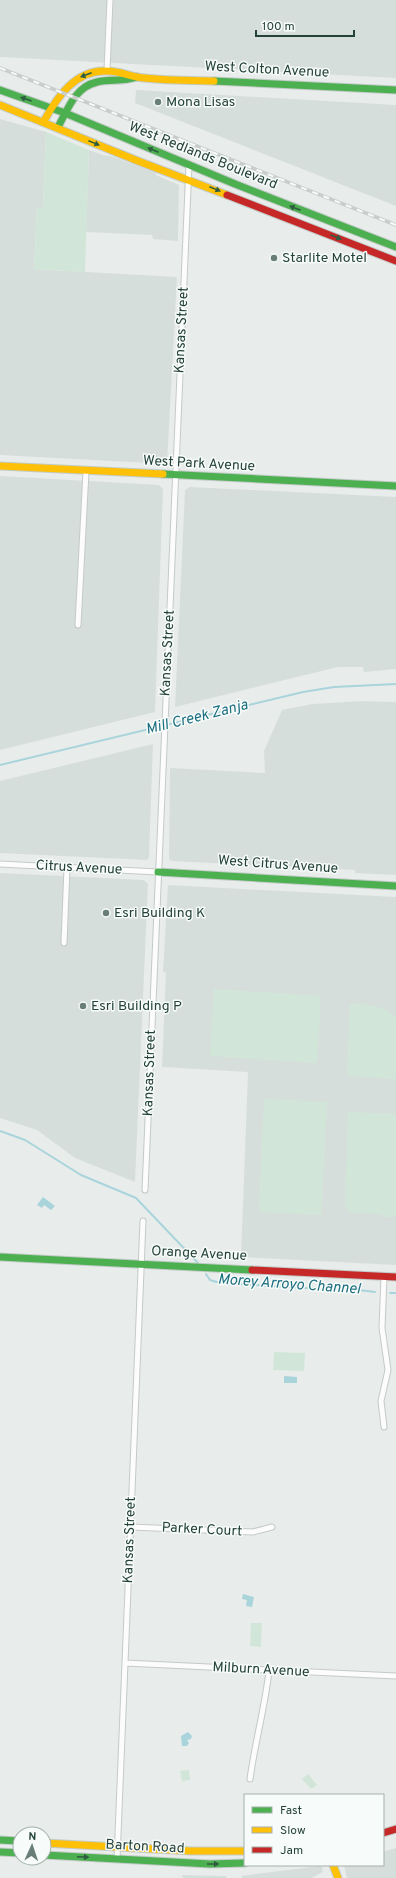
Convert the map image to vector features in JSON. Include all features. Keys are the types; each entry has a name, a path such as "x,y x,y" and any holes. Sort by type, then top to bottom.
{"main road":[{"name":"West Colton Avenue","path":"44,121 61,92 72,83 87,75 107,70 123,71 137,77"},
{"name":"West Colton Avenue","path":"58,127 80,90 90,85 102,82 124,81 137,77 396,90"},
{"name":"West Redlands Boulevard","path":"0,90 65,113 189,165 396,248"},
{"name":"West Redlands Boulevard","path":"0,105 396,260"},
{"name":"West Park Avenue","path":"0,466 396,486"},
{"name":"West Citrus Avenue","path":"158,872 396,886"},
{"name":"Orange Avenue","path":"0,1257 396,1277"},
{"path":"384,1833 396,1829"},
{"path":"0,1840 12,1841"},
{"name":"Barton Road","path":"52,1843 191,1851 244,1851"},
{"path":"0,1852 12,1853"},
{"name":"Barton Road","path":"52,1855 210,1864 244,1863"},
{"path":"333,1866 337,1877"}],"street":[{"path":"107,70 110,0"},
{"name":"Kansas Street","path":"145,1190 163,737 189,165"},
{"path":"78,626 86,471"},
{"name":"Citrus Avenue","path":"0,864 67,866 158,872"},
{"path":"64,943 67,866"},
{"name":"Kansas Street","path":"117,1859 142,1221"},
{"path":"384,1276 382,1328 388,1370 381,1401 384,1427"},
{"name":"Parker Court","path":"130,1527 253,1532 272,1528"},
{"name":"Milburn Avenue","path":"125,1663 396,1676"},
{"path":"250,1779 253,1753 266,1695 269,1670"}],"shaded area":[{"path":"0,0 396,0 396,78 0,57"},
{"path":"136,90 396,105 396,206 135,103"},
{"path":"0,119 46,132 43,207 37,207 34,269 177,277 167,464 0,455"},
{"path":"89,150 111,156 156,173 156,175 179,185 178,241 153,239 152,235 86,232"},
{"path":"0,476 159,485 163,489 155,712 0,750"},
{"path":"190,487 396,497 396,669 364,672 363,667 338,667 175,707 185,490"},
{"path":"363,701 396,702 396,875 355,873 355,870 172,861 169,859 170,768 265,773 264,751 282,710 312,704"},
{"path":"153,744 149,857 147,860 0,853 0,781"},
{"path":"0,873 144,880 148,884 135,1182 75,1158 37,1130 0,1118"},
{"path":"168,885 396,897 396,1265 241,1257 248,1072 162,1067 166,972 163,972"},
{"path":"396,1848 396,1878 347,1878 344,1866 384,1866 384,1852"},
{"path":"320,1866 323,1868 322,1872 312,1878 242,1878 241,1876"},
{"path":"182,1875 226,1876 227,1878 183,1878"}],"green space":[{"path":"46,132 89,150 85,272 34,269 37,207 43,207"},
{"path":"214,989 321,996 317,1063 210,1056"},
{"path":"350,1004 374,1006 391,1013 396,1017 396,1079 347,1076"},
{"path":"264,1099 327,1102 321,1215 259,1212"},
{"path":"348,1112 396,1114 396,1217 382,1217 382,1214 351,1213 345,1205"},
{"path":"274,1352 305,1353 304,1371 273,1370"},
{"path":"251,1623 262,1623 261,1647 250,1646"},
{"path":"189,1770 190,1780 182,1781 180,1771"},
{"path":"308,1774 317,1785 311,1789 302,1779"}],"water":[{"path":"43,1197 55,1206 51,1210 44,1205 42,1208 37,1205"},
{"path":"284,1376 297,1377 297,1383 284,1383"},
{"path":"243,1594 254,1597 252,1607 246,1606 247,1600 242,1599"},
{"path":"188,1732 192,1736 191,1739 187,1740 189,1743 187,1746 182,1746 181,1736"}],"waterway":[{"name":"Mill Creek Zanja","path":"0,765 303,692 334,687 396,684"},
{"name":"Morey Arroyo Channel","path":"0,1131 25,1140 81,1175 136,1198 198,1263"},
{"name":"Morey Arroyo Channel","path":"206,1274 210,1280 220,1283 323,1289 351,1289 375,1292"},
{"name":"Morey Arroyo Channel","path":"390,1293 396,1293"}],"railway":[{"path":"0,68 396,225"}],"traffic: fast":[{"path":"58,127 73,100 89,85 97,82 137,77"},
{"path":"214,81 396,90"},
{"path":"0,90 65,113 235,184 396,247"},
{"path":"163,474 396,486"},
{"path":"158,872 396,886"},
{"path":"0,1257 252,1270"},
{"path":"0,1840 12,1841"},
{"path":"0,1852 12,1853"},
{"path":"52,1855 210,1864 244,1863"}],"traffic: slow":[{"path":"44,121 61,94 69,86 86,75 96,72 107,71 156,79 214,81"},
{"path":"0,105 227,195"},
{"path":"0,466 163,474"},
{"path":"52,1843 191,1851 244,1851"},
{"path":"333,1866 338,1878"}],"traffic: jam":[{"path":"227,195 396,261"},
{"path":"252,1270 396,1277"},
{"path":"384,1833 396,1829"}],"place":[{"name":"Mona Lisas","path":"158,102"},
{"name":"Starlite Motel","path":"274,258"},
{"name":"Esri Building K","path":"106,913"},
{"name":"Esri Building P","path":"83,1006"}]}
